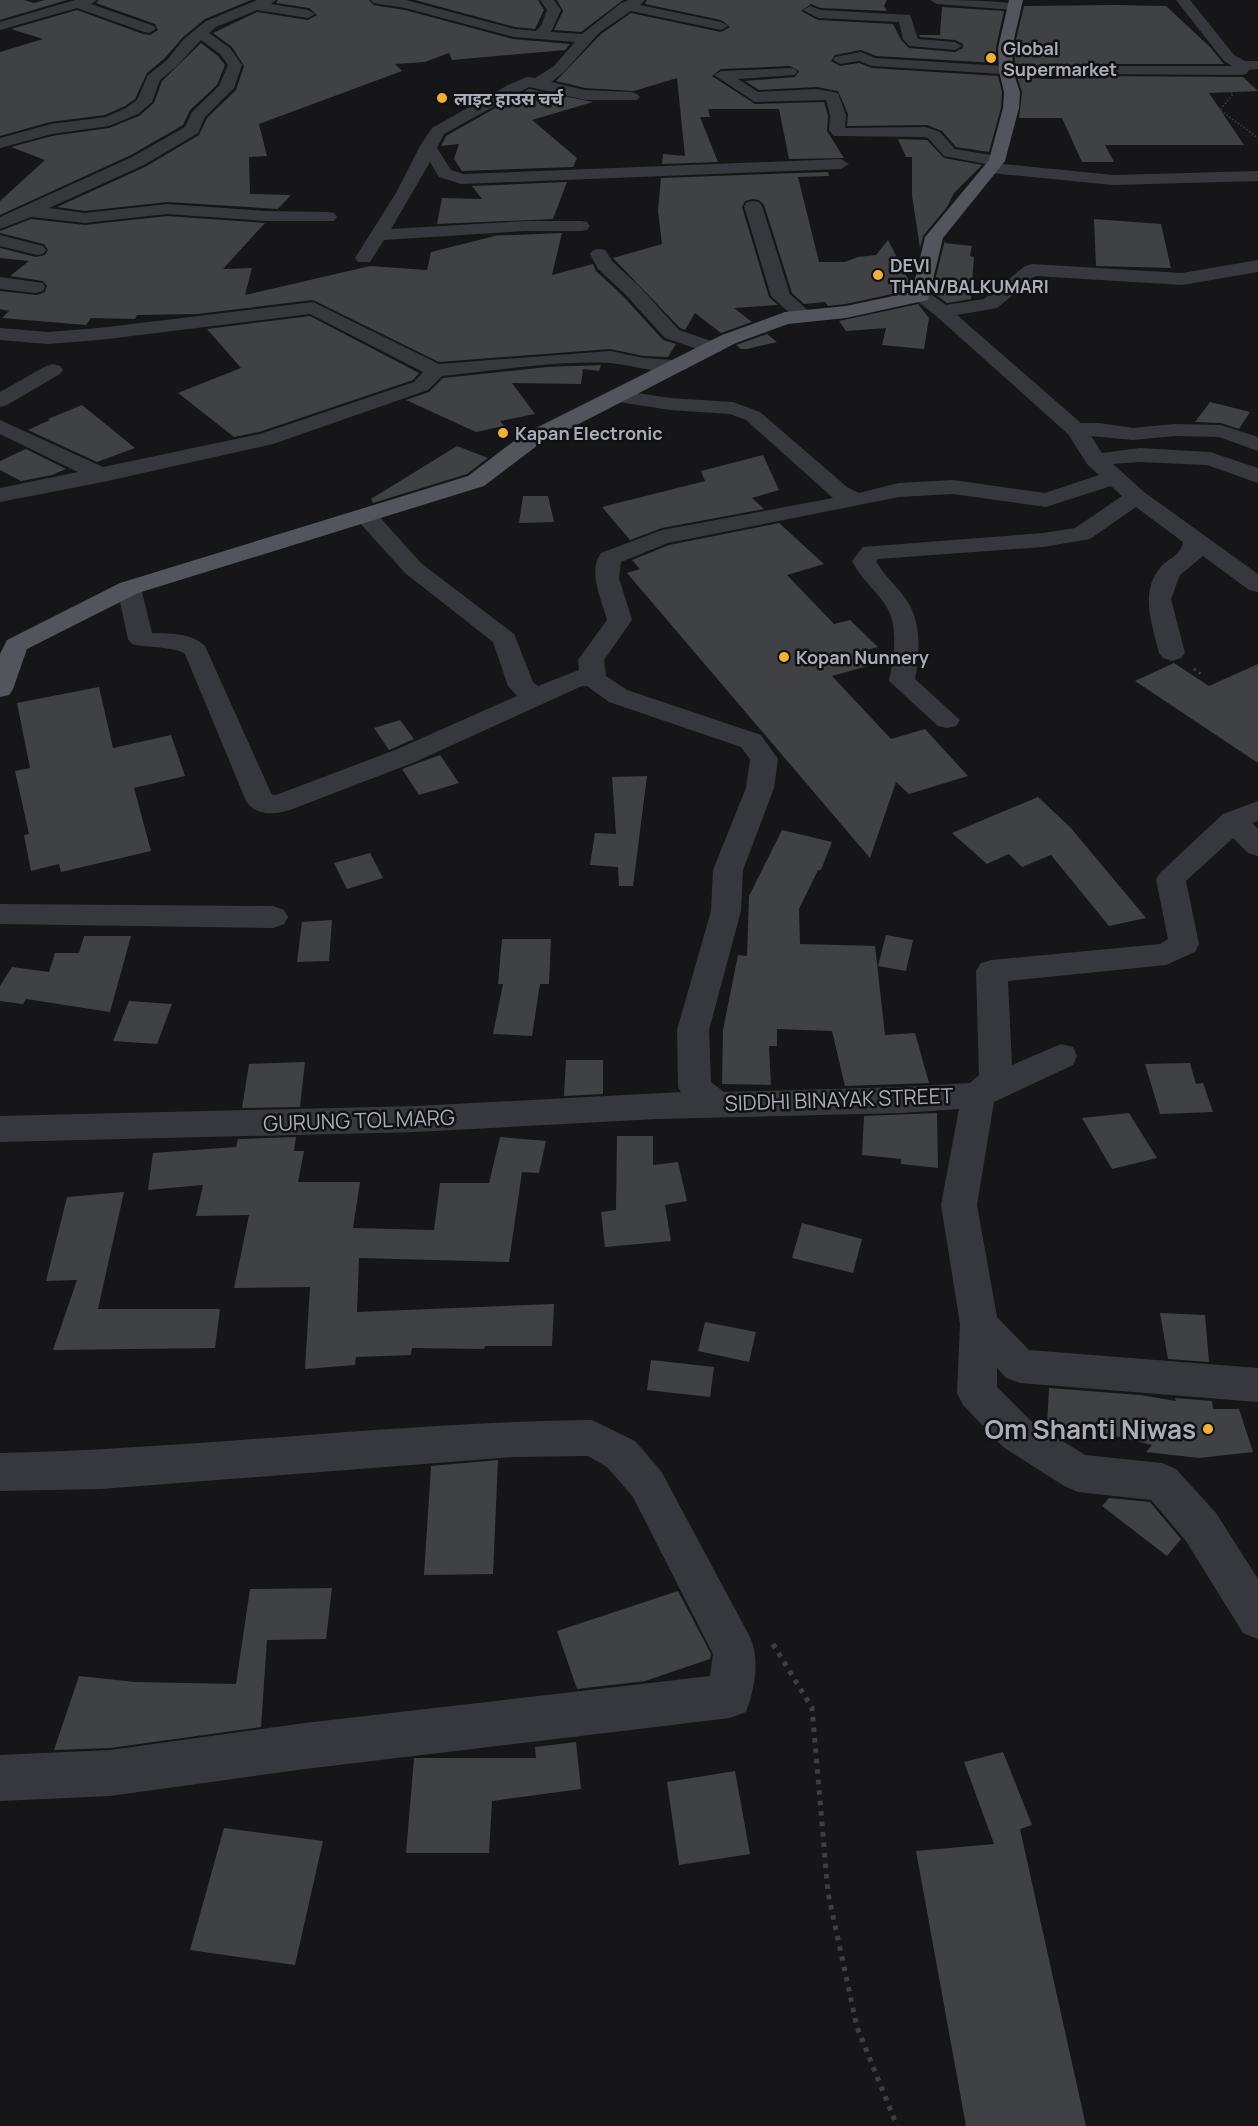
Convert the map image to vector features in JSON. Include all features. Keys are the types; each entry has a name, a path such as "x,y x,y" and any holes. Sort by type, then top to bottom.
{"main road":[{"path":"0,688 8,647 129,588 367,517 476,481 530,440 713,348 785,318 846,312 921,296 934,237 994,164 1011,108 1012,92 1006,71 1005,48 1016,3"}],"street":[{"path":"378,0 423,8 492,28 538,36 585,39"},
{"path":"538,36 547,28 554,10 547,0"},
{"path":"827,0 810,11 818,14 844,16 905,18 910,39 914,43 958,46 968,49"},
{"path":"937,0 1016,3"},
{"path":"1176,0 1201,0"},
{"path":"1183,0 1222,52 1250,66"},
{"path":"0,26 84,2 148,29"},
{"path":"0,143 51,129 109,121 132,111 144,102 153,78 172,63 189,42 211,24 263,3 308,14"},
{"path":"538,83 560,69 595,29 632,3 721,26"},
{"path":"0,224 138,161 192,130 198,115 226,88 230,74 236,65 216,43 200,33"},
{"path":"840,60 861,56 872,62 1006,71 1241,71 1250,66"},
{"path":"790,72 721,75 755,96 817,94 833,96 838,115 837,130 840,133 926,132 934,135 950,153 994,164 1113,180 1258,176"},
{"path":"364,258 405,193 438,131 527,82 585,95 632,97"},
{"path":"428,146 446,173 462,179 841,164"},
{"path":"1258,160 1252,161 1258,167"},
{"path":"753,206 781,296 804,316"},
{"path":"0,207 85,218 167,209 266,216 328,217"},
{"path":"378,235 525,226 581,226"},
{"path":"0,240 37,250"},
{"path":"599,255 604,265 632,290 672,333 713,348"},
{"path":"942,311 990,304 1032,270 1182,279 1258,266"},
{"path":"0,283 36,287"},
{"path":"921,296 942,311 1076,430 1095,459 1136,497 1258,585"},
{"path":"0,334 48,338 99,334 313,308 436,370 610,357 644,364 680,365"},
{"path":"0,402 53,370"},
{"path":"0,495 104,475 265,439 421,386 436,370"},
{"path":"619,396 670,404 733,408 753,416 839,492 857,500"},
{"path":"0,426 104,475"},
{"path":"1076,430 1100,429 1133,434 1174,430 1221,432 1258,444"},
{"path":"1095,459 1140,455 1210,459 1258,476"},
{"path":"129,588 141,639 153,643 182,641 190,644 196,651 260,801 270,805 280,804 405,756 578,678 589,678 591,660 620,621 606,578 609,558 662,537 899,490 954,488 1046,500 1115,477"},
{"path":"947,720 902,681 906,664 901,612 897,603 872,578 864,561 871,552 1043,540 1082,534 1136,497"},
{"path":"367,517 413,568 505,639 521,686 535,697"},
{"path":"1172,653 1159,598 1169,572 1192,555 1195,539"},
{"name":"SIDDHI BINAYAK STREET","path":"589,678 618,696 751,741 764,759 760,788 728,870 726,911 693,1030 695,1088 717,1105 902,1100 978,1095 996,1080 992,971 1166,954 1184,944 1171,879 1246,816 1258,846"},
{"path":"0,914 273,917"},
{"path":"1061,1056 978,1095 959,1205 979,1324 977,1393 1017,1434 1078,1473 1162,1482 1201,1527 1258,1618"},
{"name":"GURUNG TOL MARG","path":"0,1129 330,1122 528,1114 672,1103 717,1105"},
{"path":"979,1324 1020,1366 1258,1385"},
{"path":"0,1472 101,1470 514,1438 592,1438 621,1454 647,1484 735,1652 730,1696 305,1746 110,1773 0,1778"}],"path":[{"path":"1218,71 1222,85 1233,94 1220,110 1258,138"},
{"path":"767,1635 812,1708 828,1893 857,2027 897,2126"}],"building":[{"path":"0,0 24,0 34,3 45,0 67,0 0,20"},
{"path":"99,0 251,0 205,19 183,37 165,58 147,73 135,99 125,106 105,115 50,122 0,136 0,52 43,39 11,29 77,10 143,34 150,35 158,30 155,24 96,3"},
{"path":"278,0 369,0 373,5 405,10 513,39 570,44 565,50 452,60 449,53 425,62 395,64 402,71 259,124 267,156 249,157 250,194 291,195 278,209 167,202 85,211 57,207 145,167 199,135 207,118 236,90 244,66 232,47 213,33 257,12 308,20 317,15 309,8 276,3"},
{"path":"415,0 538,0 544,10 535,29 515,27"},
{"path":"557,0 623,0 581,32 554,30 563,11"},
{"path":"647,0 887,0 884,6 887,11 821,8 811,4 801,11 818,20 893,24 901,40 909,48 955,52 963,48 963,44 955,40 920,37 919,35 940,35 942,7 1004,11 996,47 996,63 876,56 861,50 835,55 831,61 840,66 859,63 872,68 998,76 1002,92 1001,108 989,152 956,147 942,131 927,125 847,126 848,114 838,91 817,87 759,90 745,81 795,77 799,71 790,66 721,69 712,76 755,104 824,102 828,115 827,131 844,158 789,159 779,109 708,109 710,117 700,117 718,162 662,164 663,154 685,156 677,78 634,91 585,88 556,81 601,34 631,13 721,32 730,27 721,20 645,4"},
{"path":"1024,6 1166,6 1210,47 1224,64 1093,64 1051,67 1015,64 1014,48"},
{"path":"201,43 218,56 225,65 217,85 190,110 183,125 131,155 0,215 0,201 45,160 11,147 52,136 109,128 139,116 154,103 162,81"},
{"path":"1093,76 1243,77 1258,91 1209,93 1244,145 1105,145 1114,162 1082,162 1062,118 1019,118 1022,92 1017,77 1051,79"},
{"path":"529,89 593,102 532,120 577,158 573,167 462,171 454,159 459,144 441,146 446,136"},
{"path":"898,139 927,140 944,158 982,165 954,193 947,207 923,236 920,248 912,195 912,157 906,157"},
{"path":"828,172 829,176 798,177 819,262 845,262 858,257 876,255 888,240 911,285 910,290 846,304 828,306 825,302 804,304 792,293 764,205 759,200 753,199 745,201 742,207 769,297 778,305 734,308 752,322 721,333 695,313 685,330 680,328 613,258 662,244 658,211 661,178"},
{"path":"567,182 553,219 437,224 442,198 482,199 472,186"},
{"path":"167,216 265,223 223,269 252,268 245,295 370,266 427,270 431,252 495,236 487,236 562,233 552,275 593,264 596,271 623,296 663,340 676,344 668,357 644,356 610,349 439,362 313,300 197,314 137,315 135,319 91,318 86,325 2,318 9,311 0,309 0,291 37,295 45,292 47,286 43,281 10,276 29,261 0,258 0,248 36,257 45,255 48,250 44,244 0,233 0,231 31,219 85,225"},
{"path":"1094,219 1161,224 1171,268 1096,266"},
{"path":"945,240 945,243 972,246 970,256 974,257 971,299 947,303 932,292"},
{"path":"918,304 929,318 924,349 882,345 886,328 846,331 839,321"},
{"path":"310,316 419,373 413,380 259,432 234,437 178,393 241,368 207,329"},
{"path":"767,334 777,342 747,349 741,349 736,345"},
{"path":"601,365 599,371 583,369 581,384 512,383 535,414 500,421 504,426 476,432 406,400 429,392 443,378 547,367"},
{"path":"1210,402 1250,412 1239,429 1221,423 1195,422"},
{"path":"82,405 135,448 97,462 28,430"},
{"path":"457,446 488,458 467,474 373,503 371,499"},
{"path":"26,449 66,469 52,475 21,481 0,470 0,461"},
{"path":"763,455 779,490 752,498 764,509 662,528 630,540 602,507 705,481 701,471"},
{"path":"523,496 548,496 554,522 519,523"},
{"path":"779,523 824,564 787,575 834,624 850,620 878,647 863,651 875,664 832,676 891,739 925,729 968,776 909,794 896,782 870,858 627,573 640,569 632,560 669,545"},
{"path":"1174,663 1209,686 1258,664 1258,763 1135,681"},
{"path":"99,687 113,748 171,735 185,776 134,788 151,851 61,872 59,864 31,871 24,835 29,834 15,771 30,768 17,703"},
{"path":"400,720 414,739 389,750 374,728"},
{"path":"440,755 459,783 419,795 402,769"},
{"path":"647,776 633,886 619,886 618,867 590,865 595,833 616,834 612,777"},
{"path":"1038,797 1070,827 1146,918 1109,926 1051,855 1022,867 1009,854 987,864 952,833"},
{"path":"782,830 832,842 821,870 818,870 799,909 800,944 875,946 885,1035 915,1033 929,1083 845,1086 832,1031 777,1029 777,1046 769,1046 771,1085 722,1084 723,1030 738,955 747,956 749,896"},
{"path":"370,853 383,878 347,889 334,863"},
{"path":"332,920 329,961 297,962 302,922"},
{"path":"886,935 913,940 906,971 878,966"},
{"path":"84,936 131,936 110,1012 26,999 23,1004 0,1001 0,986 12,967 49,972 55,953 79,953"},
{"path":"502,939 551,939 549,984 540,984 532,1036 493,1034 503,984 498,984"},
{"path":"129,1001 172,1004 157,1044 113,1041"},
{"path":"566,1060 603,1060 603,1094 564,1096"},
{"path":"305,1062 300,1107 242,1108 249,1064"},
{"path":"1190,1063 1196,1084 1203,1083 1213,1112 1160,1114 1145,1064"},
{"path":"937,1113 938,1168 901,1164 901,1159 862,1155 864,1116"},
{"path":"1129,1113 1157,1158 1112,1169 1082,1118"},
{"path":"617,1136 653,1136 653,1165 678,1162 687,1201 665,1205 671,1241 605,1247 601,1212 616,1210"},
{"path":"296,1137 294,1151 304,1151 298,1182 360,1182 353,1228 434,1230 440,1183 489,1183 500,1137 546,1141 539,1173 522,1172 509,1262 359,1258 357,1312 554,1304 552,1346 485,1346 484,1349 412,1348 411,1355 356,1357 355,1365 305,1369 310,1287 234,1288 249,1215 196,1216 203,1185 148,1190 153,1153 236,1147 238,1139"},
{"path":"124,1192 98,1309 220,1309 215,1348 53,1350 77,1280 46,1281 67,1197"},
{"path":"802,1223 862,1239 853,1273 792,1258"},
{"path":"1160,1313 1205,1315 1209,1362 1168,1359"},
{"path":"705,1322 756,1332 749,1362 698,1351"},
{"path":"651,1360 714,1367 710,1397 647,1390"},
{"path":"1049,1388 1140,1395 1176,1401 1175,1398 1212,1401 1213,1409 1239,1409 1253,1452 1199,1458 1146,1452 1152,1445 1086,1429 1047,1425"},
{"path":"498,1460 493,1574 424,1575 431,1466"},
{"path":"1109,1498 1150,1502 1181,1539 1167,1556 1102,1506"},
{"path":"332,1588 326,1639 267,1640 261,1727 110,1748 54,1750 79,1676 135,1682 236,1684 250,1589"},
{"path":"678,1591 711,1654 710,1659 645,1681 577,1689 557,1631"},
{"path":"576,1742 581,1789 492,1801 489,1853 406,1853 414,1758 536,1758 535,1747"},
{"path":"1003,1752 1032,1825 1020,1829 1086,2126 966,2126 916,1851 994,1844 964,1762"},
{"path":"735,1771 750,1854 679,1865 667,1782"},
{"path":"224,1828 323,1841 295,1965 190,1950"}],"place":[{"name":"Global Supermarket","path":"991,58"},
{"name":"लाइट हाउस चर्च","path":"442,98"},
{"name":"DEVI THAN/BALKUMARI","path":"878,275"},
{"name":"Kapan Electronic","path":"503,433"},
{"name":"Kopan Nunnery","path":"784,657"},
{"name":"Om Shanti Niwas","path":"1208,1429"}]}
